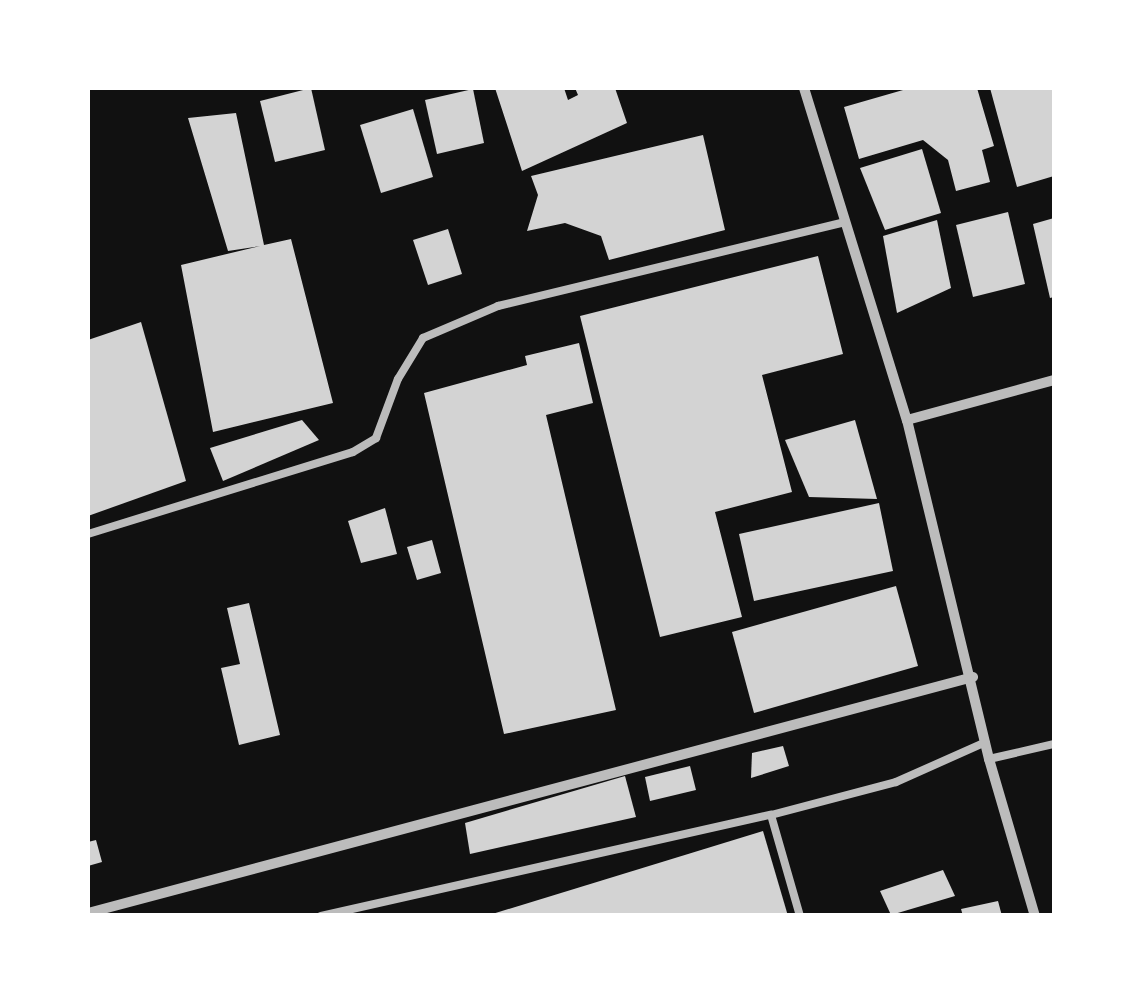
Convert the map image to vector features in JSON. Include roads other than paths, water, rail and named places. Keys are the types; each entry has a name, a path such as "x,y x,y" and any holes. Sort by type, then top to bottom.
{"street":[{"path":"804,88 841,223 907,420 990,759 1035,916"},
{"path":"907,420 1054,380"},
{"path":"88,913 973,677"}],"lane":[{"path":"88,534 352,452 376,438 398,379 423,338 498,306 841,223"},
{"path":"321,916 771,815 896,782 986,742"},
{"path":"990,759 1054,744"},
{"path":"771,815 800,916"}]}
